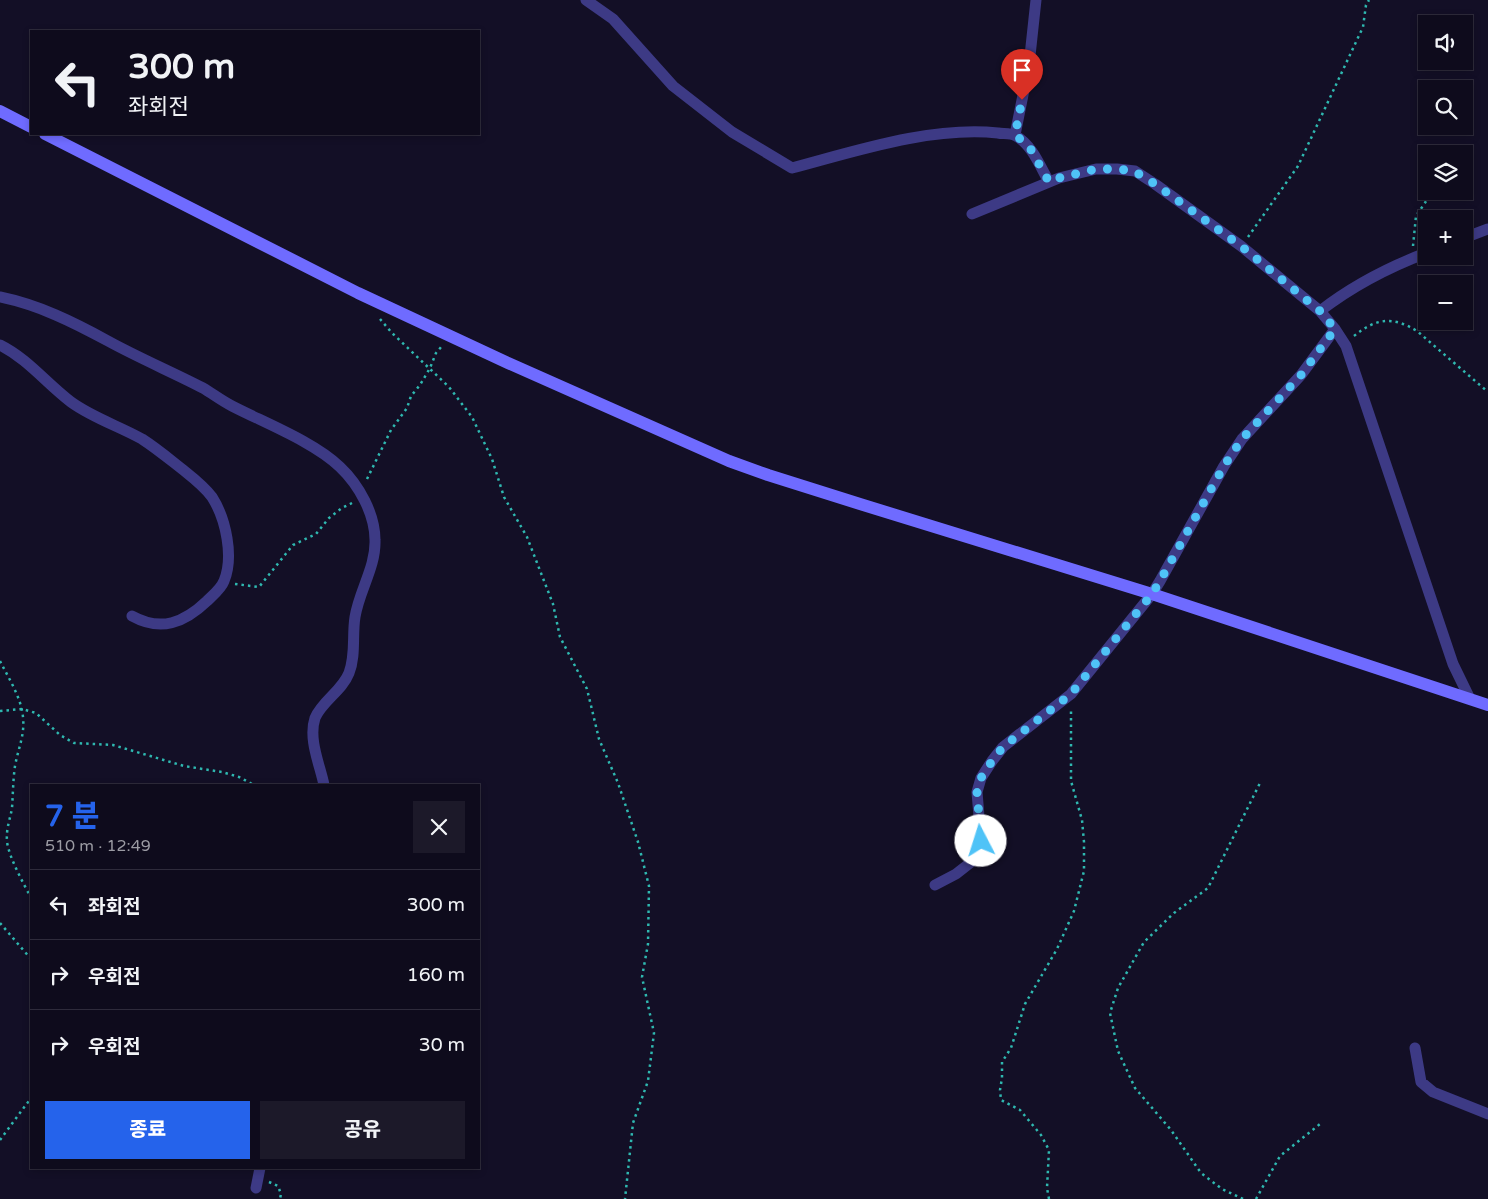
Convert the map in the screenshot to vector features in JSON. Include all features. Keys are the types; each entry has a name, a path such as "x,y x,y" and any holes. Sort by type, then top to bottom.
{"main road":[{"path":"0,111 30,126"},
{"path":"47,135 358,293 578,395 745,467 1152,594 1488,704"}],"street":[{"path":"586,0 613,19 673,86 732,132 792,168 889,143 960,131 1015,135 1029,146 1049,182"},
{"path":"1015,135 1029,64 1036,0"},
{"path":"972,214 1059,178 1096,169 1134,171 1241,246 1320,311 1346,346 1450,655 1470,699"},
{"path":"1473,235 1488,229"},
{"path":"1320,311 1334,300 1418,256"},
{"path":"0,297 38,307 61,316 205,390 230,406 273,426 327,456 340,467 361,492 374,525 376,541 370,570 358,601 352,660 348,674 315,719 313,737 324,784"},
{"path":"935,885 956,874 970,863 977,854 981,841 977,792 981,778 992,761 1003,747 1071,694 1152,594 1224,466 1242,439 1301,375 1335,329"},
{"path":"0,345 25,360 70,401 161,451 201,485 211,496 219,511 226,528 228,544 227,568 224,582 200,608 184,619 160,625 144,623 132,616"},
{"path":"1415,1048 1421,1082 1432,1092 1488,1114"}],"path":[{"path":"1241,246 1298,166 1363,27 1366,5 1369,0"},
{"path":"1410,259 1416,216 1426,200"},
{"path":"376,314 392,333 430,368 472,417 492,459 504,497 527,537 554,604 560,637 587,689 599,739 618,783 643,859 648,886 649,917 648,944 642,977 654,1033 648,1080 634,1123 625,1199"},
{"path":"1346,346 1354,336 1372,324 1385,320 1402,323 1418,331 1488,392"},
{"path":"224,582 259,587 293,545 316,534 329,518 351,504 361,492 391,430 407,408 411,396 430,368 436,353 451,336"},
{"path":"0,661 22,709 23,720 22,742 14,777 12,810 7,823 7,843 30,896"},
{"path":"1049,1199 1047,1188 1048,1150 1041,1135 1020,1110 1001,1100 1000,1090 1002,1062 1012,1048 1025,1004 1057,949 1074,911 1084,871 1082,820 1071,781 1071,694"},
{"path":"0,711 22,709 36,713 60,735 74,743 113,745 184,766 222,772 239,777 252,784"},
{"path":"1243,1199 1222,1189 1202,1174 1171,1130 1134,1088 1118,1051 1110,1013 1118,988 1144,942 1174,913 1208,888 1260,783"},
{"path":"0,923 30,958"},
{"path":"0,1140 30,1099"},
{"path":"1256,1199 1280,1156 1320,1124"},
{"path":"258,1178 278,1186 281,1194 280,1199"}],"route":[{"path":"981,841 977,792 981,778 992,761 1003,747 1071,694 1152,594 1224,466 1242,439 1301,375 1335,329 1320,311 1241,246 1134,171 1096,169 1049,182 1029,146 1015,135 1022,100"}]}
